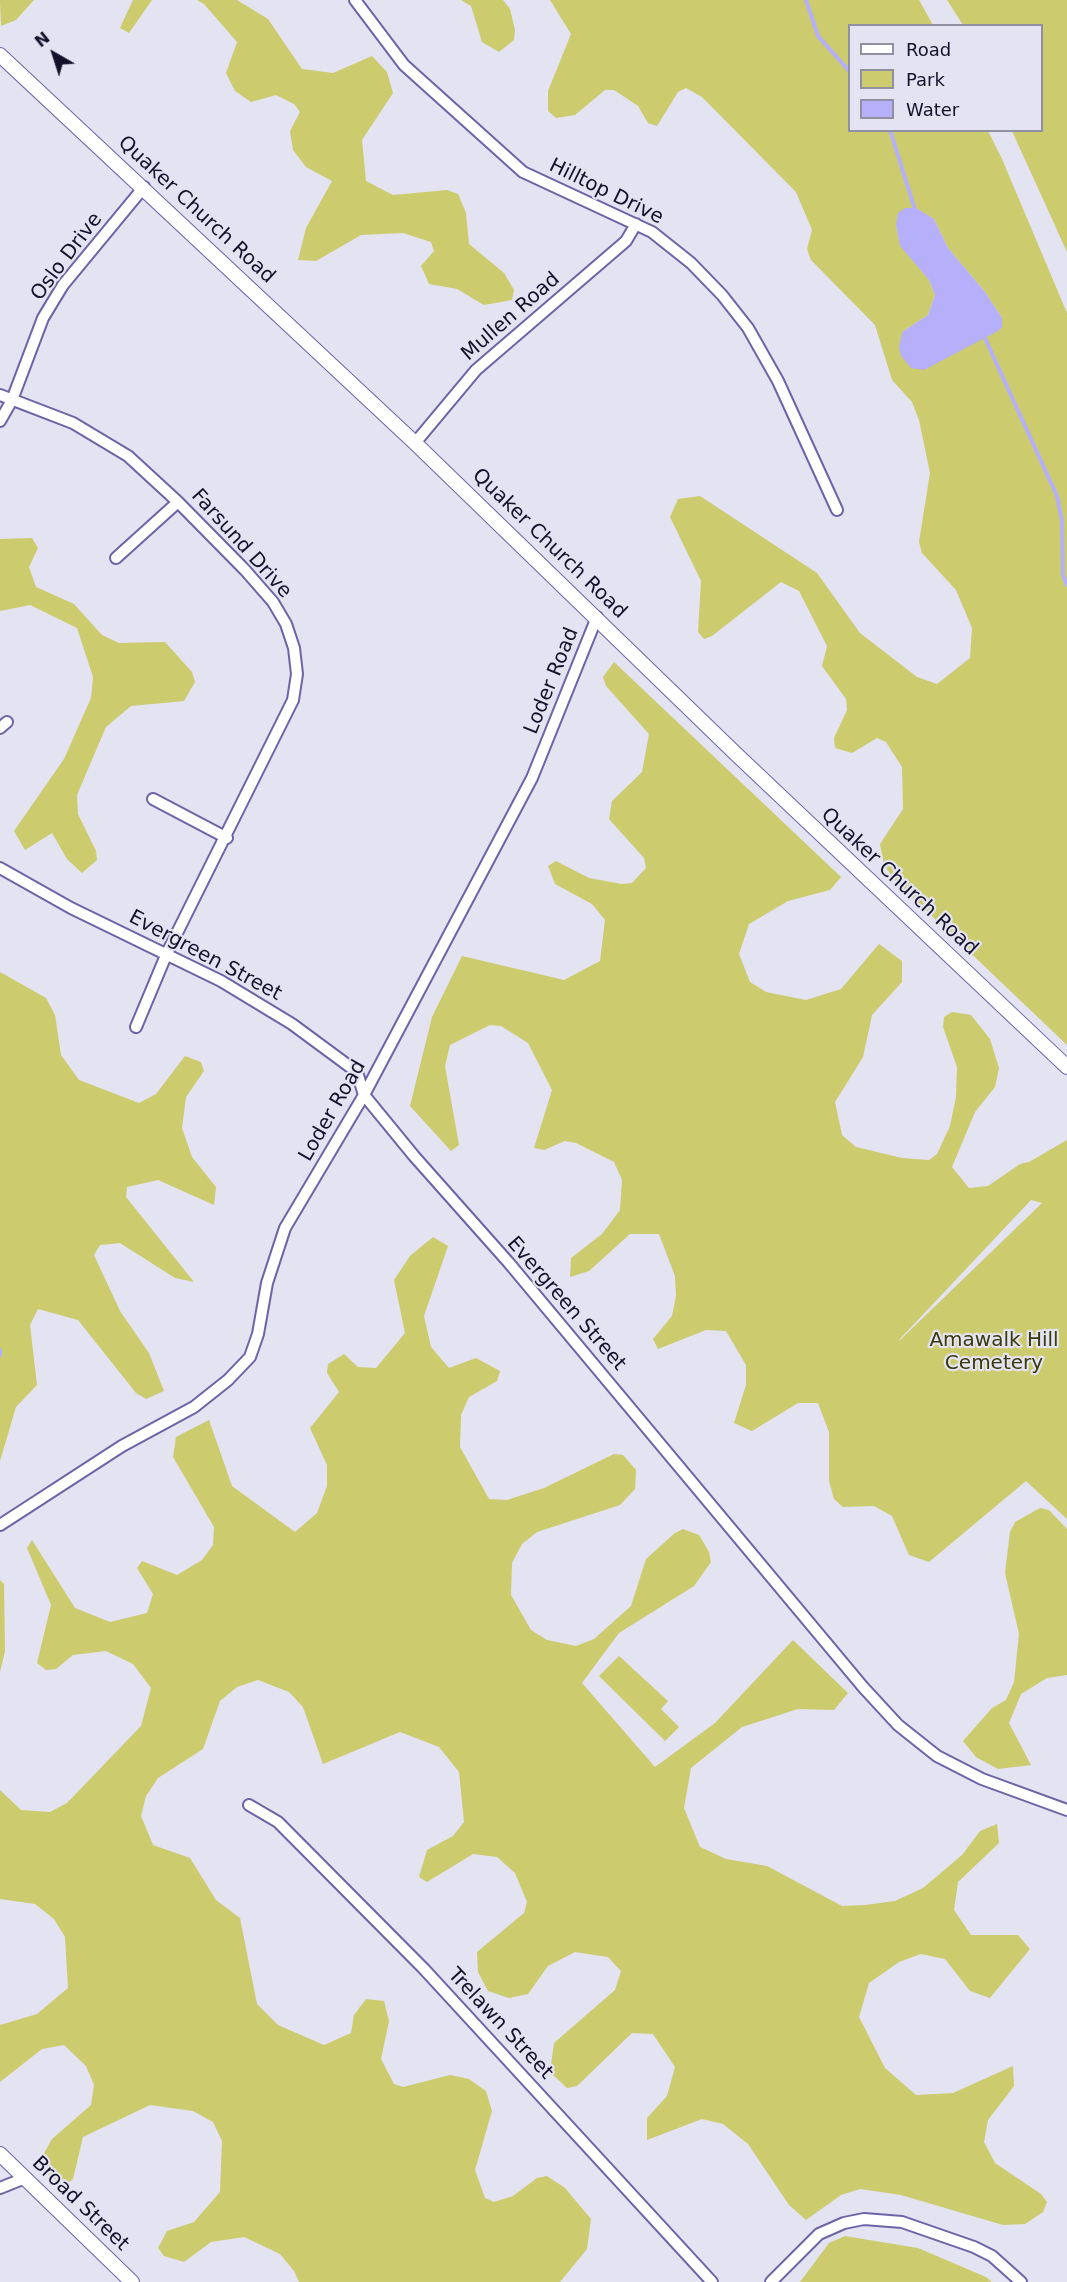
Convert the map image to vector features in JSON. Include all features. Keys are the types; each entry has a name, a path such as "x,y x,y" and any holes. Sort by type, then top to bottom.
{"street":[{"name":"Hilltop Drive","path":"355,0 404,65 523,172 652,232 691,263 748,327 778,381 837,510"},
{"name":"Quaker Church Road","path":"0,55 144,187 415,443 736,754 1067,1067"},
{"name":"Oslo Drive","path":"0,421 12,400 43,318 63,285 144,187"},
{"name":"Mullen Road","path":"415,443 476,370 626,241 636,224"},
{"name":"Farsund Drive","path":"0,395 82,428 128,456 178,502 273,602 286,624 294,648 297,674 293,699 227,838 167,953 136,1027"},
{"path":"116,558 178,502"},
{"name":"Loder Road","path":"0,1525 122,1446 194,1407 250,1358 258,1335 267,1282 278,1244 364,1095 532,778 597,617"},
{"path":"153,799 227,838"},
{"name":"Evergreen Street","path":"0,868 71,908 221,981 292,1024 357,1072 364,1095 702,1492 863,1687 898,1725 937,1756 982,1779 1067,1810"},
{"name":"Trelawn Street","path":"249,1805 278,1822 416,1960 712,2282"},
{"name":"Broad Street","path":"0,2154 132,2282"},
{"path":"0,2187 25,2178"},
{"path":"771,2282 819,2234 844,2223 864,2219 902,2222 974,2247 992,2256 1022,2282"}],"green space":[{"path":"0,0 34,0 16,20 1,26"},
{"path":"133,0 152,0 129,33 120,28"},
{"path":"197,0 237,0 268,19 302,69 333,73 372,56 387,72 393,93 362,140 366,181 393,195 447,190 458,194 466,213 469,244 504,273 514,290 512,300 484,305 457,289 429,284 421,266 434,251 431,242 403,233 361,235 316,261 298,260 306,228 332,181 306,167 293,150 290,131 300,112 294,104 276,95 251,102 235,91 226,73 237,42 204,4"},
{"path":"461,0 503,0 510,9 515,30 514,40 499,52 482,42 471,6"},
{"path":"550,0 919,0 932,24 848,24 848,132 988,132 1067,313 1067,1045 896,882 884,865 880,844 903,809 902,767 886,742 877,738 852,753 835,748 834,738 847,710 846,699 822,666 827,646 799,591 781,582 712,636 704,639 698,632 701,581 670,517 678,499 700,496 817,573 860,633 917,677 937,684 970,658 972,628 956,590 922,553 919,542 930,473 919,420 912,402 892,380 875,325 811,260 807,249 812,230 796,192 702,97 686,88 678,92 657,126 648,123 638,106 614,90 605,90 575,115 556,118 548,111 548,91 571,34","holes":["934,219 948,248 985,292 1002,318 902,332 928,315 935,295 929,280 900,245 896,225"]},
{"path":"947,0 1067,0 1067,252 1012,132 1043,132 1043,24 962,24"},
{"path":"32,538 38,548 29,567 36,587 74,604 102,635 119,643 165,642 192,672 195,682 184,701 131,706 106,727 77,795 78,814 96,851 97,860 82,873 67,859 52,833 25,850 14,831 64,759 91,698 93,677 77,628 30,605 0,611 0,539"},
{"name":"Amawalk Hill Cemetery","path":"614,662 841,877 830,890 788,901 749,924 739,954 750,982 766,992 806,1000 841,989 879,944 902,961 902,982 872,1015 863,1057 835,1102 842,1135 856,1147 902,1158 929,1160 937,1154 950,1126 956,1097 957,1067 943,1027 944,1017 952,1012 971,1015 990,1039 999,1068 995,1087 975,1112 952,1167 969,1188 988,1186 1020,1164 1029,1162 1067,1140 1067,1519 1026,1481 929,1562 909,1555 892,1516 874,1506 843,1507 834,1499 829,1481 829,1432 818,1403 798,1403 752,1431 734,1423 746,1385 746,1365 726,1331 706,1330 658,1349 653,1339 672,1316 676,1296 675,1276 659,1234 630,1234 589,1271 570,1277 571,1258 602,1234 620,1210 622,1180 614,1162 576,1143 565,1141 544,1150 534,1148 552,1090 528,1043 501,1026 490,1025 450,1045 445,1066 459,1145 451,1151 410,1106 432,1017 462,956 564,980 600,961 605,920 592,904 555,884 548,866 556,861 589,878 622,884 632,883 646,868 644,858 609,819 612,801 642,772 649,734 606,686 603,677","holes":["1031,1200 1042,1203 899,1341"]},
{"path":"0,972 46,998 55,1015 61,1055 79,1080 139,1103 156,1094 185,1056 201,1062 204,1071 186,1097 182,1128 192,1157 216,1187 214,1205 158,1180 127,1187 126,1197 194,1282 175,1278 120,1243 100,1245 94,1255 120,1311 149,1353 164,1391 146,1399 136,1393 78,1320 38,1309 30,1325 37,1385 16,1407 0,1461"},
{"path":"433,1237 448,1246 424,1316 431,1347 449,1368 476,1358 500,1371 497,1381 469,1397 461,1415 460,1447 489,1499 507,1500 544,1488 614,1454 623,1455 636,1470 635,1489 620,1505 537,1532 522,1544 512,1563 511,1595 531,1630 547,1640 576,1646 594,1639 631,1606 646,1559 675,1533 683,1529 699,1535 709,1552 711,1562 694,1586 619,1633 582,1683 655,1767 715,1723 793,1640 848,1693 834,1710 798,1709 742,1727 691,1768 684,1808 700,1847 726,1859 767,1866 842,1906 865,1905 895,1901 923,1888 962,1855 980,1831 997,1824 999,1843 958,1882 954,1910 971,1935 1018,1935 1030,1949 990,1998 970,1991 945,1959 921,1954 899,1962 869,1983 859,2017 885,2068 916,2095 953,2093 1013,2066 1014,2086 988,2120 984,2142 995,2163 1041,2194 1047,2202 1043,2212 1025,2224 1003,2225 901,2195 860,2189 841,2195 806,2220 789,2205 748,2144 723,2124 702,2119 647,2140 647,2118 667,2096 675,2067 653,2034 632,2033 577,2086 567,2088 550,2072 554,2043 615,1990 621,1971 608,1957 575,1952 548,1966 528,1994 509,1998 488,1991 478,1972 477,1952 524,1913 527,1902 515,1873 497,1857 473,1854 427,1882 419,1877 427,1850 453,1836 464,1822 459,1772 439,1747 400,1732 323,1764 303,1707 289,1692 258,1680 237,1687 220,1701 203,1749 158,1778 146,1796 141,1816 153,1845 190,1858 216,1900 240,1918 257,2004 278,2025 324,2045 351,2033 354,2015 366,1999 384,2001 389,2021 381,2059 394,2084 403,2087 450,2075 469,2079 486,2091 492,2111 475,2170 485,2198 494,2202 513,2196 537,2178 547,2176 565,2188 591,2219 587,2249 560,2282 299,2282 294,2271 280,2254 244,2237 211,2242 184,2262 164,2256 158,2248 167,2231 194,2222 220,2192 222,2141 213,2122 193,2111 150,2105 83,2137 73,2179 66,2185 48,2175 43,2155 52,2139 91,2105 94,2085 86,2066 64,2045 42,2049 0,2082 0,2025 37,2014 68,1988 65,1937 54,1919 35,1904 0,1899 0,1790 21,1810 50,1812 67,1803 141,1726 151,1688 133,1664 106,1651 73,1655 56,1669 46,1670 37,1663 51,1605 27,1548 32,1540 75,1608 110,1622 147,1613 153,1594 137,1568 142,1561 177,1575 202,1560 213,1545 214,1527 173,1457 176,1437 209,1420 232,1486 295,1532 317,1513 327,1486 327,1465 310,1428 339,1392 327,1373 328,1364 344,1354 358,1367 376,1368 405,1333 394,1280 410,1256"},
{"path":"1040,1508 1049,1510 1067,1529 1067,1675 1047,1678 1021,1694 1009,1723 1031,1765 998,1769 976,1757 963,1741 992,1708 1006,1700 1014,1682 1019,1634 1005,1573 1010,1532 1015,1522"},
{"path":"0,1580 4,1584 5,1651 0,1672"},
{"path":"619,1656 668,1701 661,1709 679,1727 665,1741 599,1676"},
{"path":"845,2236 918,2248 986,2277 992,2282 800,2282 829,2243"}],"water":[{"path":"905,208 916,208 934,219 948,248 985,292 1002,318 1002,327 998,331 924,370 911,368 901,356 899,347 902,332 928,315 935,295 929,280 900,246 896,225 898,213"}],"waterway":[{"path":"806,0 818,36 848,70"},
{"path":"891,132 916,213"},
{"path":"983,334 1057,496 1062,521 1063,575 1067,585"},
{"path":"0,1350 0,1355"}]}
